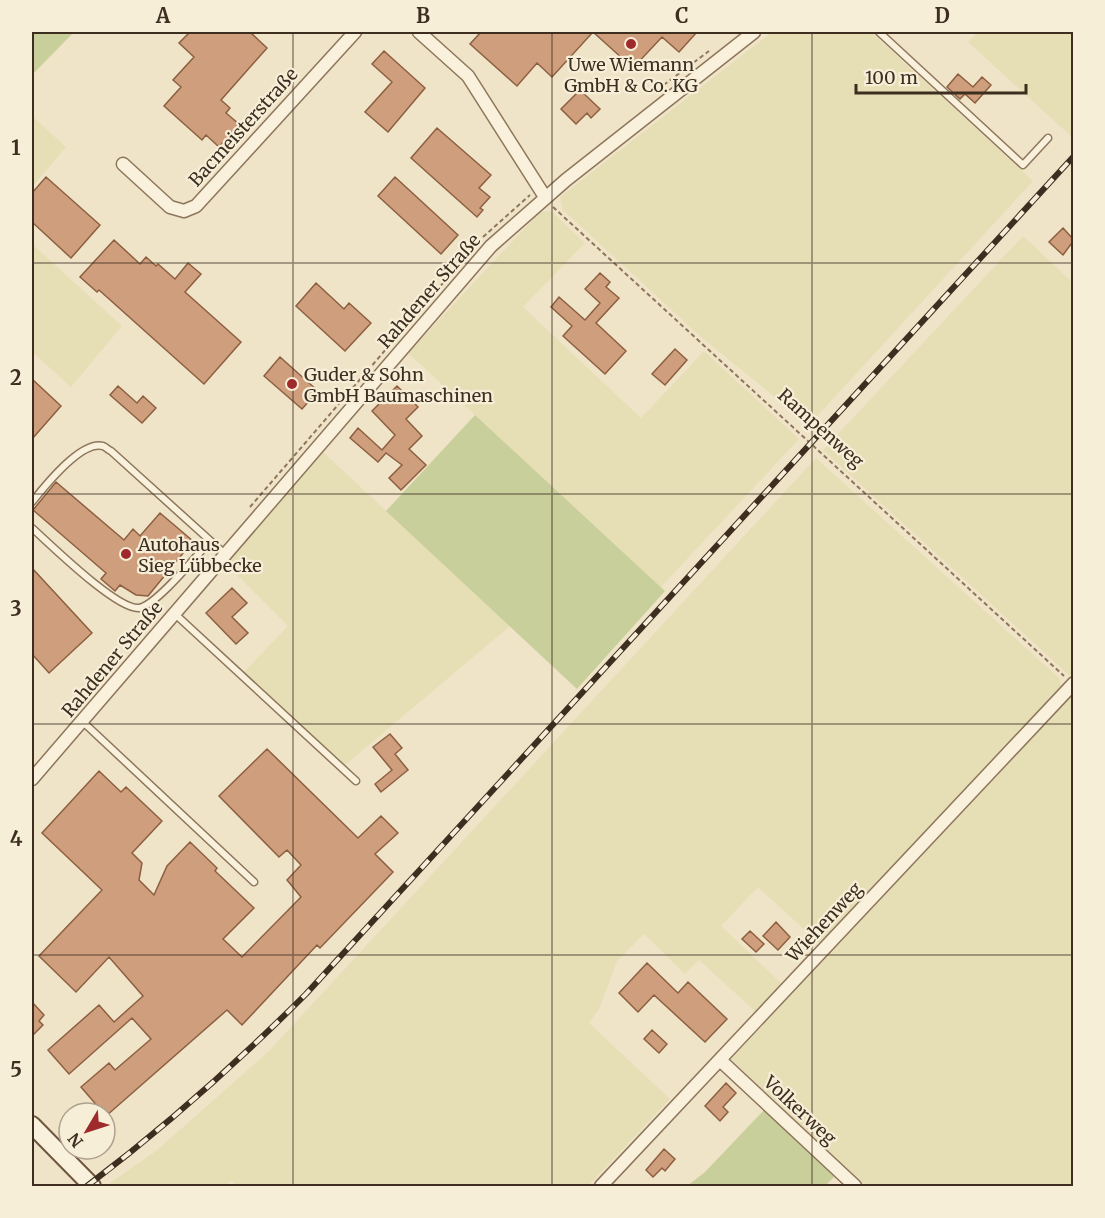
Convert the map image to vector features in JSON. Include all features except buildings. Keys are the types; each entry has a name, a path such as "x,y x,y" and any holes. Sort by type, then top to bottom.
{"street":[{"name":"Bacmeisterstraße","path":"123,164 170,207 184,211 196,206 355,32"},
{"path":"419,32 468,76 546,197"},
{"name":"Rahdener Straße","path":"32,779 491,246 546,197 754,32"},
{"name":"Wiehenweg","path":"601,1186 1073,684"},
{"name":"Volkerweg","path":"720,1060 855,1186"},
{"path":"32,1125 92,1186"}],"lane":[{"path":"879,32 1023,165 1048,138"},
{"path":"32,502 66,464 82,451 94,446 102,446 111,451 168,501 225,554"},
{"path":"32,528 108,595 129,606 139,608 148,604 172,583 210,541"},
{"path":"174,613 356,781"},
{"path":"82,722 254,882"}],"path":[{"name":"Rampenweg","path":"546,197 559,214 1073,684"}],"shaded area":[{"path":"772,32 871,32 1033,181 809,425 701,337 562,209 560,197"},
{"path":"978,32 1073,32 1073,138 968,42"},
{"path":"32,116 66,147 32,187"},
{"path":"551,211 585,243 523,307 641,418 704,351 799,439 661,587 408,353 540,212"},
{"path":"1023,236 1073,283 1074,672 1070,676 823,450"},
{"path":"32,244 122,326 71,387 32,352"},
{"path":"323,452 510,626 345,765 244,672 288,626 226,564"},
{"path":"816,458 1059,678 1061,686 820,944 758,887 721,926 782,984 756,1012 699,960 685,974 644,934 617,961 599,1009 589,1023 670,1099 588,1186 237,1186 231,1181 225,1186 114,1186 110,1183 156,1151 269,1051"},
{"path":"1073,695 1073,1186 865,1186 731,1059"}],"green space":[{"path":"32,32 74,32 32,75"},
{"path":"475,415 665,591 577,689 386,511"},
{"path":"766,1108 836,1175 825,1186 687,1186 705,1172"}],"railway":[{"path":"87,1186 200,1094 306,994 1074,156"}],"place":[{"name":"Uwe Wiemann GmbH & Co. KG","path":"631,44"},
{"name":"Guder & Sohn GmbH Baumaschinen","path":"292,384"},
{"name":"Autohaus Sieg Lübbecke","path":"126,554"}]}
